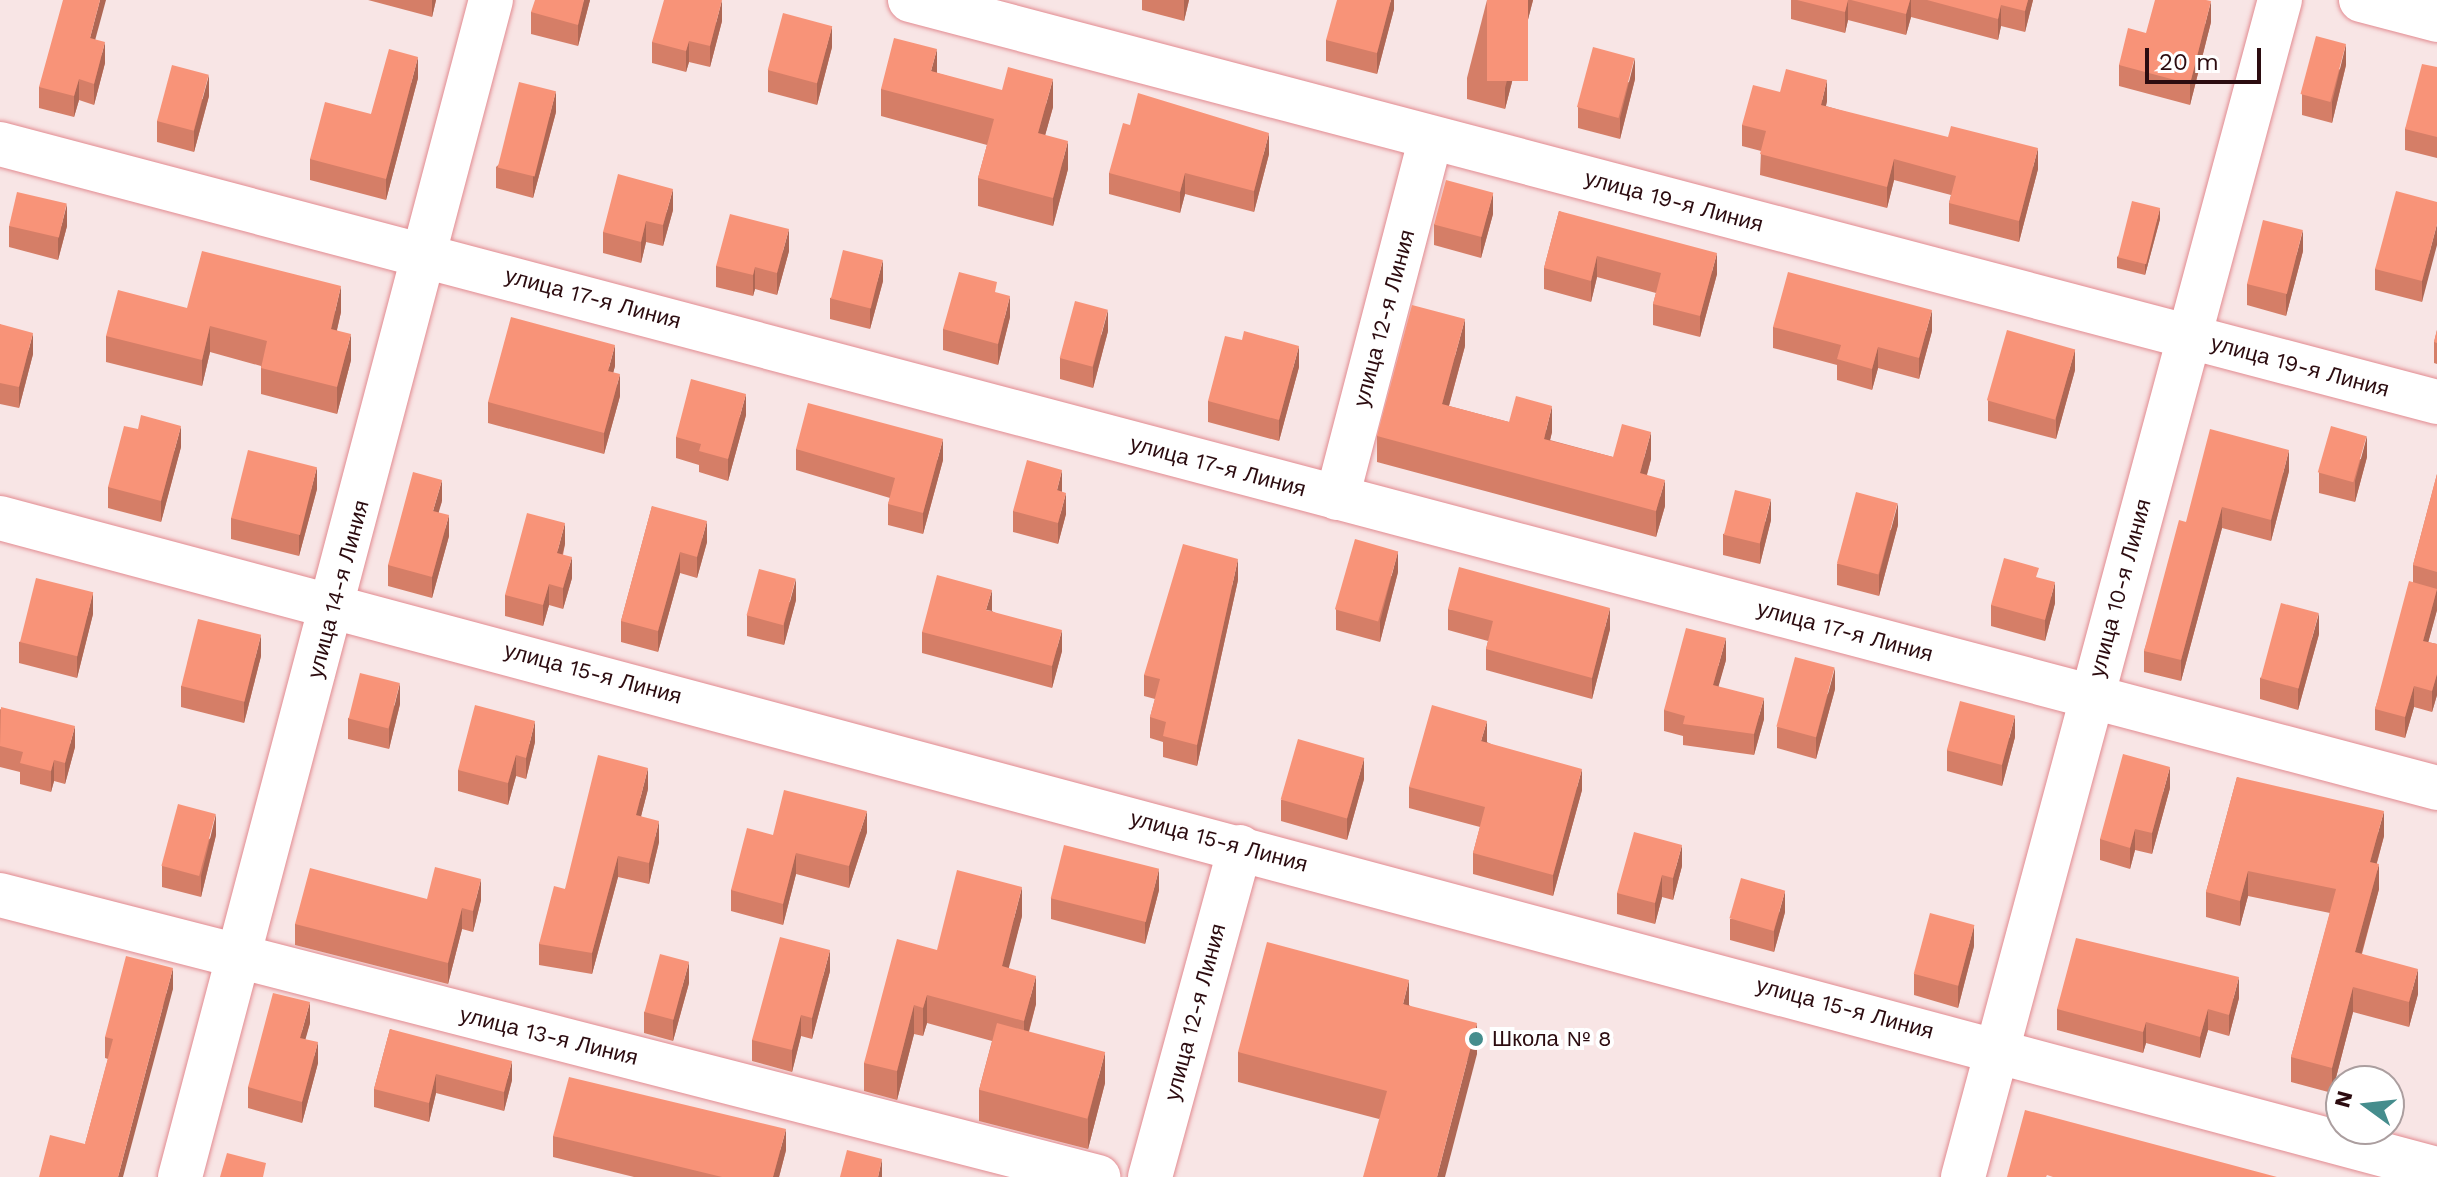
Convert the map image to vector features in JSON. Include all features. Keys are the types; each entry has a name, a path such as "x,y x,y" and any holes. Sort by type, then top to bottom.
{"street":[{"name":"улица 14-я Линия","path":"180,1177 335,604 423,253 491,0"},
{"name":"улица 19-я Линия","path":"910,0 2437,402"},
{"name":"улица 10-я Линия","path":"1963,1177 2280,0"},
{"path":"2361,0 2437,20"},
{"name":"улица 12-я Линия","path":"1337,498 1431,138"},
{"name":"улица 17-я Линия","path":"0,144 423,253 2437,788"},
{"name":"улица 15-я Линия","path":"0,518 335,604 1997,1048 2437,1169"},
{"name":"улица 12-я Линия","path":"1150,1177 1240,847"},
{"name":"улица 13-я Линия","path":"0,895 1098,1177"}],"building":[{"path":"63,0 100,0 90,38 105,42 94,84 79,79 74,96 39,87"},
{"path":"535,0 584,0 578,25 531,12"},
{"path":"664,0 722,0 710,46 689,41 686,51 652,42"},
{"path":"1337,0 1391,0 1377,53 1326,40"},
{"path":"1487,0 1528,0 1528,81 1487,81"},
{"path":"1797,0 1848,0 1845,12"},
{"path":"1851,0 1910,0 1906,14"},
{"path":"1927,0 2028,0 2025,11 2001,5 1998,19"},
{"path":"2155,0 2211,1 2190,84 2119,65 2128,28 2146,33"},
{"path":"783,13 832,26 817,83 768,70"},
{"path":"2316,36 2346,44 2330,102 2300,94"},
{"path":"894,38 937,49 931,71 1002,90 1008,67 1053,79 1038,133 1068,141 1053,198 978,178 994,119 881,89"},
{"path":"1593,47 1635,58 1618,118 1577,107"},
{"path":"389,49 418,57 386,179 310,159 325,102 371,114"},
{"path":"2422,64 2437,67 2437,137 2405,129"},
{"path":"172,65 209,75 194,131 157,121"},
{"path":"1786,69 1827,80 1821,105 1948,137 1951,126 2038,148 2019,221 1949,203 1956,176 1894,159 1887,187 1760,154 1766,131 1742,125 1753,85 1780,92"},
{"path":"519,82 556,91 535,177 498,167"},
{"path":"1138,93 1269,133 1254,191 1185,173 1180,192 1109,173 1123,123 1130,125"},
{"path":"618,174 673,189 663,225 646,221 641,242 603,232"},
{"path":"1446,180 1493,193 1481,237 1434,224"},
{"path":"2396,191 2437,202 2437,224 2422,281 2375,269"},
{"path":"17,192 67,203 59,238 9,226"},
{"path":"2132,201 2160,208 2146,264 2118,257"},
{"path":"1559,211 1717,253 1700,316 1653,304 1661,273 1597,256 1591,281 1544,268"},
{"path":"730,214 789,229 777,273 755,267 753,275 716,266"},
{"path":"2263,220 2303,230 2287,294 2247,284"},
{"path":"843,250 883,260 871,308 831,299"},
{"path":"202,251 341,286 331,329 351,334 337,387 261,368 267,341 210,326 202,360 106,336 118,290 187,308"},
{"path":"959,272 997,282 995,292 1010,296 998,344 943,329"},
{"path":"1788,272 1932,310 1919,358 1878,347 1872,369 1837,359 1841,345 1773,327"},
{"path":"1075,301 1108,310 1093,367 1060,358"},
{"path":"1412,305 1465,319 1442,404 1509,422 1516,396 1552,406 1544,439 1613,457 1622,424 1651,432 1640,473 1665,480 1656,511 1377,436"},
{"path":"511,317 615,345 608,371 620,374 604,433 488,402"},
{"path":"0,324 33,333 19,387 0,383"},
{"path":"2007,330 2075,350 2055,420 1987,400"},
{"path":"1244,331 1299,346 1279,420 1208,401 1225,336 1242,340"},
{"path":"691,379 746,394 728,459 699,451 701,444 676,437"},
{"path":"808,403 943,439 923,513 888,504 895,478 796,449"},
{"path":"141,415 181,426 161,501 108,487 124,426 138,429"},
{"path":"2331,426 2367,436 2353,482 2318,472"},
{"path":"2210,429 2289,450 2271,520 2222,507 2181,660 2144,651 2179,520 2186,522"},
{"path":"248,450 317,467 300,535 231,518"},
{"path":"1027,460 1062,470 1057,490 1066,493 1058,523 1013,511"},
{"path":"413,472 442,480 433,511 449,515 432,577 388,565"},
{"path":"2437,474 2437,572 2413,565"},
{"path":"1735,490 1771,499 1760,544 1724,535"},
{"path":"1856,492 1898,503 1878,575 1837,563"},
{"path":"652,506 707,521 697,557 680,552 658,631 621,621"},
{"path":"527,513 565,523 557,553 572,557 563,588 549,584 543,605 505,595"},
{"path":"1355,539 1398,551 1378,622 1335,609"},
{"path":"1183,544 1238,559 1197,745 1163,736 1166,722 1150,717 1160,679 1144,675"},
{"path":"2004,558 2039,568 2036,577 2055,582 2045,620 1991,605"},
{"path":"1459,567 1610,608 1592,678 1486,649 1493,621 1448,609"},
{"path":"759,569 796,579 783,625 747,615"},
{"path":"937,575 992,590 986,610 1062,630 1052,666 922,632"},
{"path":"36,578 93,592 77,656 20,642"},
{"path":"2409,581 2437,589 2423,641 2437,644 2437,674 2432,691 2414,686 2405,717 2375,709"},
{"path":"2281,603 2319,613 2298,688 2261,678"},
{"path":"198,619 261,635 244,702 181,686"},
{"path":"1686,628 1726,638 1713,685 1764,698 1754,734 1683,724 1685,716 1664,710"},
{"path":"1795,657 1835,668 1816,737 1776,727"},
{"path":"360,673 400,683 388,729 349,719"},
{"path":"1960,701 2015,716 2002,765 1947,750"},
{"path":"475,705 535,721 526,758 516,755 508,783 458,770"},
{"path":"1432,705 1487,721 1481,741 1582,769 1553,875 1473,853 1485,807 1409,787"},
{"path":"1,707 75,726 65,763 54,760 51,771 20,763 23,752 0,746"},
{"path":"1298,739 1364,758 1347,819 1281,800"},
{"path":"2123,754 2170,767 2152,833 2135,829 2130,848 2100,839"},
{"path":"598,755 648,768 636,815 659,821 649,863 618,856 592,953 539,944 554,886 565,889"},
{"path":"2237,777 2384,811 2370,862 2379,864 2355,952 2418,969 2409,1002 2353,987 2333,1065 2325,1066 2291,1057 2336,889 2248,871 2240,901 2206,892"},
{"path":"784,790 867,811 849,866 796,853 783,904 731,890 747,828 773,835"},
{"path":"178,804 216,814 199,876 161,866"},
{"path":"1634,832 1682,845 1673,878 1662,875 1655,903 1617,893"},
{"path":"1064,845 1159,869 1146,922 1051,898"},
{"path":"435,867 481,879 473,911 462,908 448,963 295,924 310,868 427,899"},
{"path":"957,870 1022,887 1002,966 1036,976 1024,1021 927,995 923,1008 914,1005 897,1071 864,1063 897,939 937,950"},
{"path":"1741,878 1785,891 1774,931 1729,918"},
{"path":"1930,913 1974,925 1958,986 1914,974"},
{"path":"780,937 830,950 812,1018 801,1015 792,1050 752,1040"},
{"path":"2076,938 2239,977 2229,1015 2208,1009 2200,1037 2146,1022 2143,1032 2057,1009"},
{"path":"1267,942 1409,980 1403,1004 1477,1023 1437,1177 1363,1177 1387,1091 1238,1052"},
{"path":"660,954 689,962 673,1020 644,1012"},
{"path":"126,956 173,968 118,1177 39,1177 50,1135 85,1144 113,1039 105,1037"},
{"path":"273,993 310,1002 300,1038 318,1042 302,1102 248,1087"},
{"path":"997,1023 1105,1052 1087,1119 979,1090"},
{"path":"390,1029 512,1061 504,1092 436,1074 429,1103 374,1089"},
{"path":"569,1077 786,1129 773,1177 722,1177 553,1136"},
{"path":"2025,1110 2277,1177 2007,1177"},
{"path":"847,1150 882,1159 878,1177 840,1177"},
{"path":"227,1153 266,1163 263,1177 220,1177"}],"place":[{"name":"Школа № 8","path":"1476,1039"}]}
